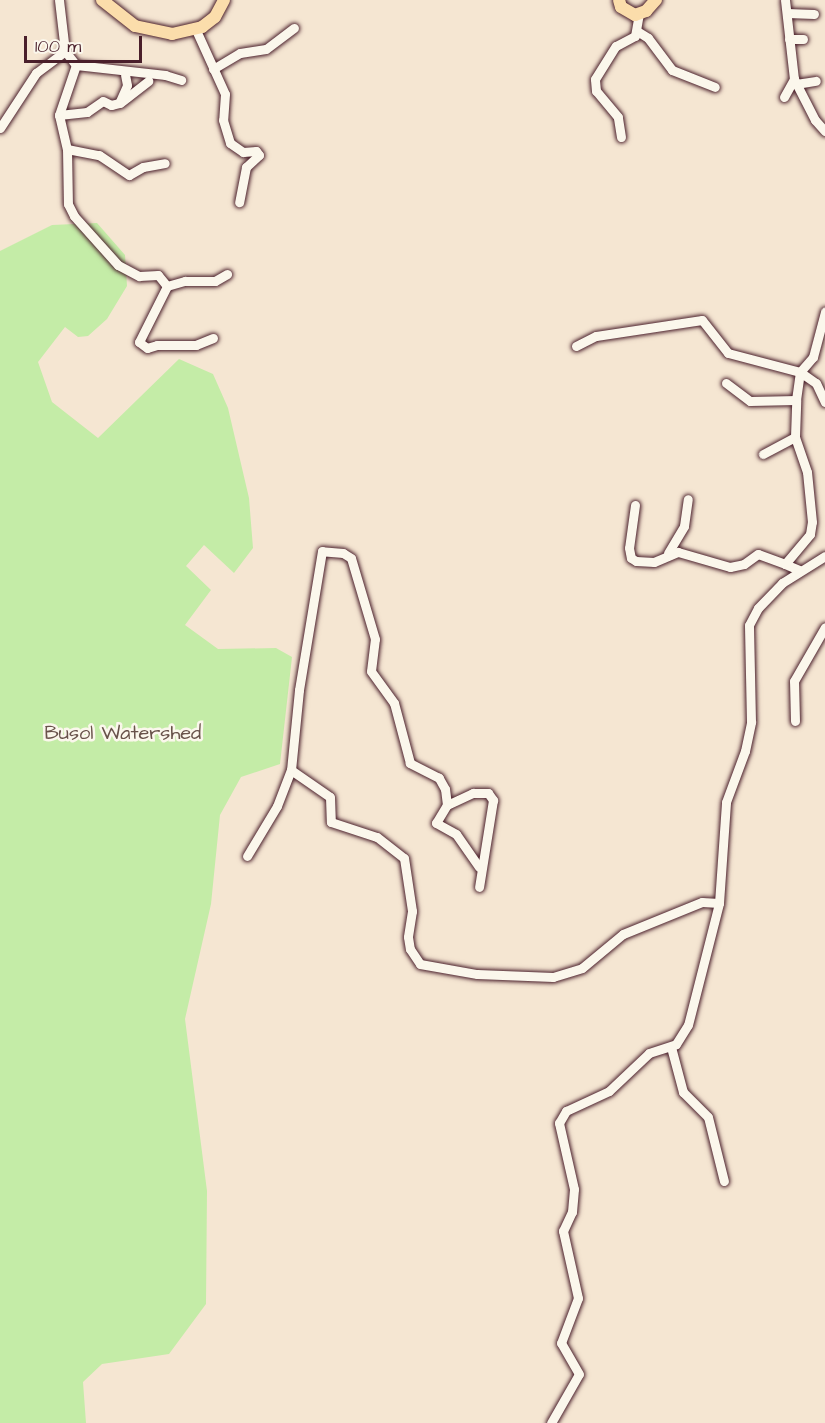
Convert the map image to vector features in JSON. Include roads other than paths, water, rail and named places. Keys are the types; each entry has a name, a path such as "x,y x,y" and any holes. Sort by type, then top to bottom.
{"main road":[{"path":"102,0 126,22 145,30 172,34 196,30 215,17 224,0"},
{"path":"619,0 626,11 639,14 656,0"}],"street":[{"path":"59,0 65,51 76,65 165,75 181,80"},
{"path":"784,0 795,81 825,131"},
{"path":"787,13 814,14"},
{"path":"621,137 618,117 596,91 595,79 616,46 637,31 639,14"},
{"path":"213,69 240,53 266,49 294,28"},
{"path":"196,30 225,94 223,120 230,143 243,152 257,151 259,155 246,167 239,202"},
{"path":"637,31 648,38 672,70 715,87"},
{"path":"789,39 803,39"},
{"path":"0,128 36,73 65,51"},
{"path":"76,65 59,115 67,149 68,204 74,216 125,271 139,276 158,275 167,286"},
{"path":"120,103 128,85 125,75"},
{"path":"59,115 87,112 103,101 111,105 120,103 148,81"},
{"path":"795,81 816,81"},
{"path":"784,97 795,81"},
{"path":"67,149 99,155 129,175 143,167 165,164"},
{"path":"213,338 196,345 141,346 140,333 167,286 185,281 215,281 227,274"},
{"path":"785,564 812,529 807,472 795,437 796,400 800,372 813,357 825,312"},
{"path":"576,346 596,336 702,320 728,353 800,372 816,383 825,402"},
{"path":"726,383 750,401 796,400"},
{"path":"763,454 795,437"},
{"path":"668,553 684,526 688,499"},
{"path":"635,505 631,558 647,563 668,553 693,554 730,567 744,564 758,554 799,570"},
{"path":"247,856 278,806 291,771 299,690 320,556 326,550 343,553 351,558 375,639 371,671 394,703 410,763 439,778 446,789 447,805"},
{"path":"552,1423 579,1374 561,1343 578,1298 563,1231 572,1212 574,1190 559,1123 566,1111 603,1095 634,1072 649,1053 671,1047 680,1041 694,1010 719,903 726,802 745,752 751,722 749,625 769,596 799,570 825,556"},
{"path":"795,721 794,681 825,627"},
{"path":"291,771 330,797 331,822 377,837 404,858 412,911 408,936 410,949 420,964 477,974 553,977 589,964 623,934 702,902 719,903"},
{"path":"478,887 479,867 492,796 473,793 447,805 436,823 456,834 479,867"},
{"path":"671,1047 683,1092 708,1117 723,1181"}],"park label":[{"name":"Busol Watershed","path":"123,733"}]}
